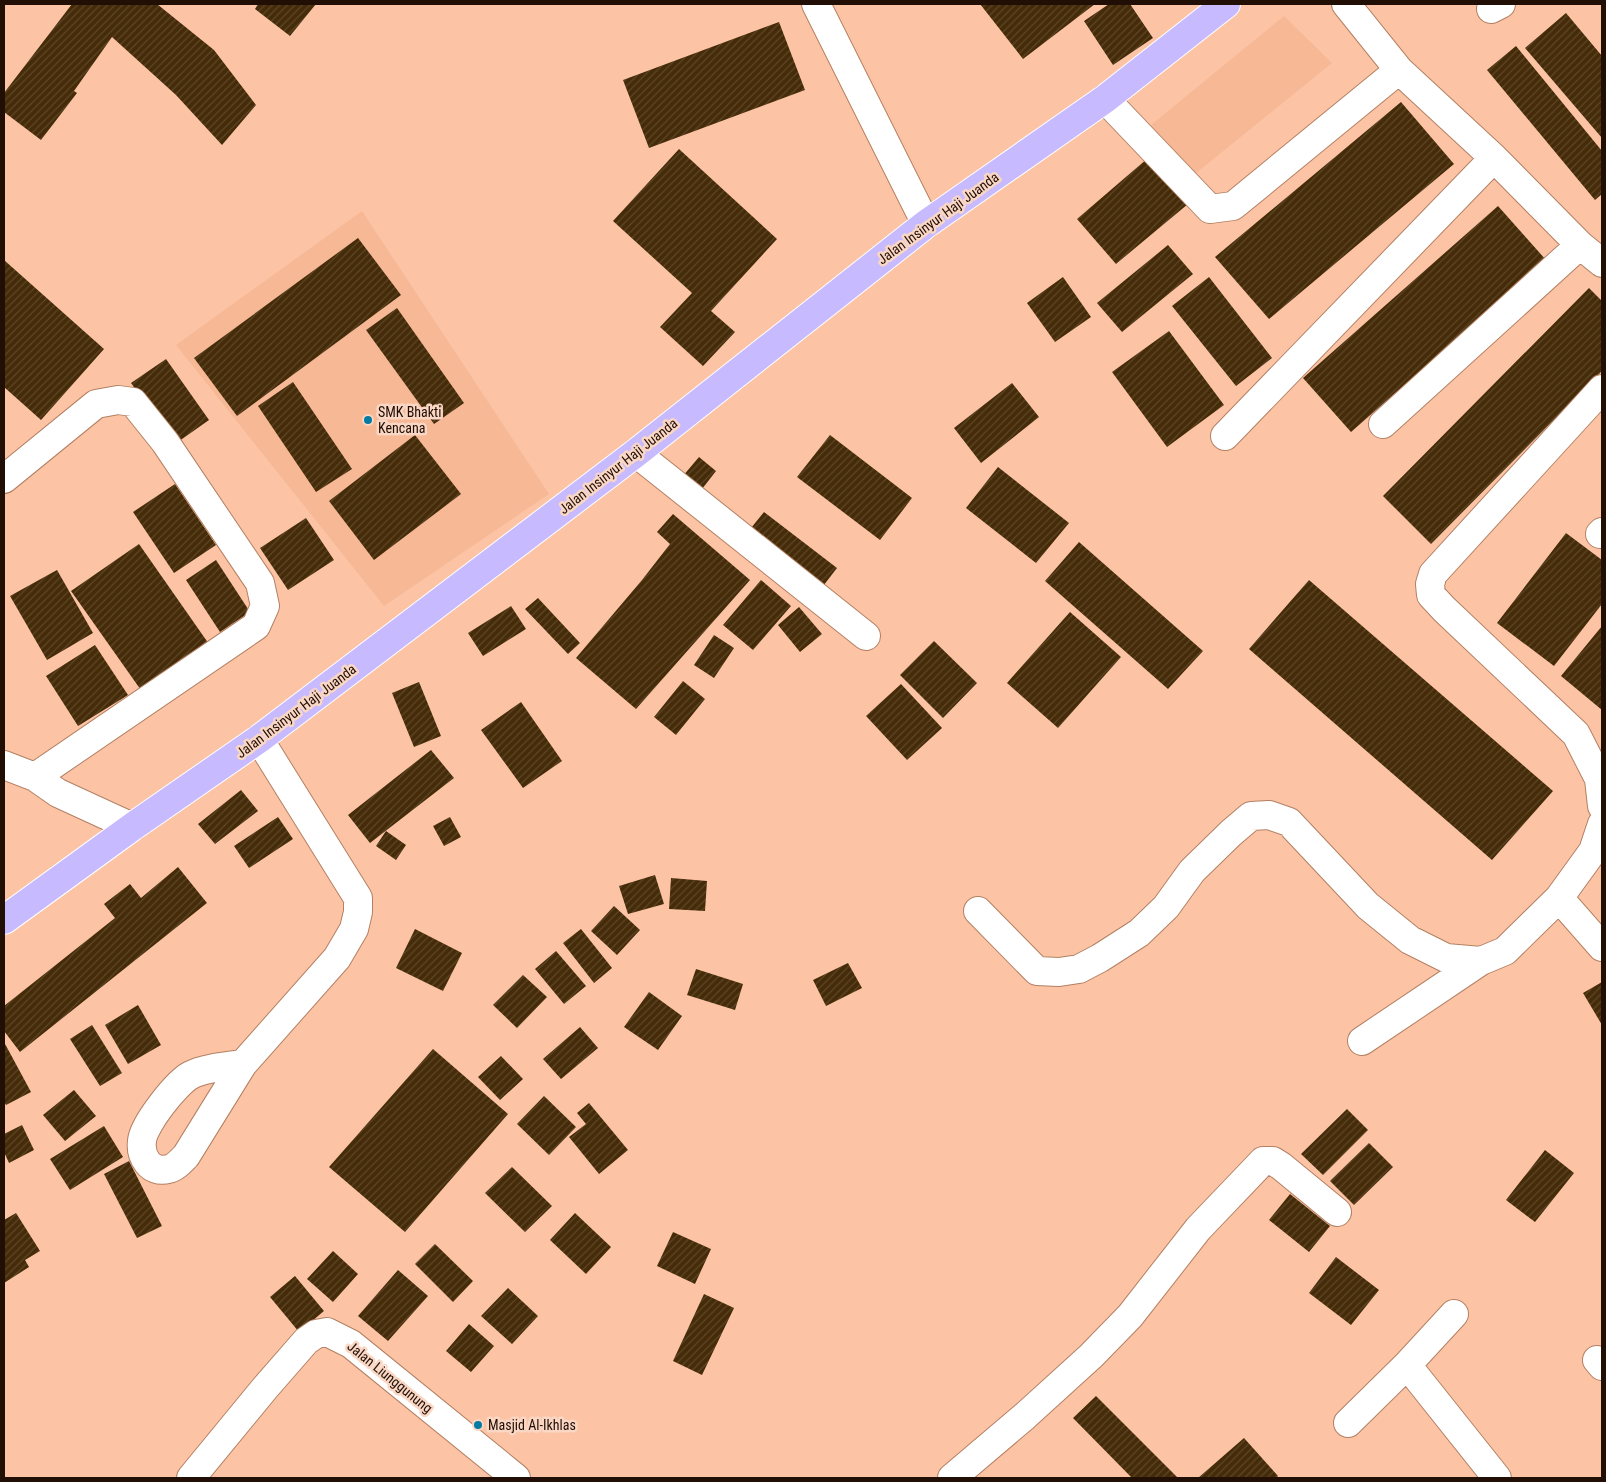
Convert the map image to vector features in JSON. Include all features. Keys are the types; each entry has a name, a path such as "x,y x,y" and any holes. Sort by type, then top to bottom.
{"main road":[{"name":"Jalan Insinyur Haji Juanda","path":"4,920 132,827 259,739 636,453 926,224 1105,99 1226,4"}],"street":[{"path":"816,4 926,224"},
{"path":"1346,4 1399,70 1494,158 1580,245 1602,263"},
{"path":"1105,99 1210,209 1233,206 1399,70"},
{"path":"1224,436 1494,158"},
{"path":"1383,424 1580,245"},
{"path":"1602,389 1433,574 1430,584 1431,595 1444,609 1576,734 1600,779 1602,806"},
{"path":"4,479 96,404 118,400 132,402 165,442 260,584 264,606 256,626 34,777"},
{"path":"636,453 866,636"},
{"path":"243,1064 337,958 354,929 358,912 358,898 259,739"},
{"path":"4,765 34,777 58,793 132,827"},
{"path":"978,911 1037,971 1059,972 1079,968 1100,958 1139,934 1166,908 1192,871 1231,833 1252,816 1269,815 1289,822 1368,906 1410,940 1446,958 1481,961"},
{"path":"1362,1041 1481,961 1505,951 1558,898 1593,851 1602,824"},
{"path":"1558,898 1602,947"},
{"path":"952,1478 1091,1356 1130,1316 1198,1229 1263,1161 1273,1161 1281,1166 1336,1212"},
{"path":"1348,1422 1408,1365 1454,1314"},
{"name":"Jalan Liunggunung","path":"191,1478 264,1388 306,1341 316,1334 327,1332 351,1344 516,1478"},
{"path":"1408,1365 1498,1478"}],"shaded area":[{"path":"1284,16 1332,63 1195,174 1151,125"},
{"name":"SMK Bhakti Kencana","path":"362,211 549,494 384,606 176,345"}],"building":[{"path":"72,4 157,4 214,50 256,105 222,145 176,95 112,37 74,91 77,93 41,140 4,112 4,93"},
{"path":"258,4 316,4 290,36 255,9"},
{"path":"980,4 1095,4 1023,59"},
{"path":"1109,4 1130,4 1153,38 1113,65 1084,21"},
{"path":"1566,13 1602,56 1602,138 1525,48"},
{"path":"779,22 805,90 649,148 623,80"},
{"path":"1516,46 1602,151 1602,194 1595,200 1487,70"},
{"path":"1401,102 1454,164 1269,319 1215,257"},
{"path":"679,149 777,239 711,311 735,332 703,366 660,327 692,293 613,221"},
{"path":"1148,158 1188,204 1116,264 1077,219"},
{"path":"1498,206 1546,260 1351,432 1303,378"},
{"path":"358,238 401,295 237,416 194,358"},
{"path":"1168,245 1193,274 1122,332 1097,303"},
{"path":"4,260 104,349 41,420 4,387"},
{"path":"1063,277 1091,317 1055,342 1027,303"},
{"path":"1209,277 1272,358 1236,386 1172,306"},
{"path":"1589,288 1602,301 1602,371 1431,544 1383,496"},
{"path":"397,308 464,403 434,424 366,330"},
{"path":"1169,331 1224,405 1167,447 1112,372"},
{"path":"166,359 209,420 175,444 131,383"},
{"path":"293,382 352,469 316,492 258,406"},
{"path":"1012,383 1039,417 981,463 954,428"},
{"path":"415,435 461,494 374,560 329,501"},
{"path":"830,435 912,498 880,540 797,477"},
{"path":"699,457 716,471 695,498 677,483"},
{"path":"998,467 1069,523 1036,563 966,508"},
{"path":"175,484 216,545 174,573 133,512"},
{"path":"764,512 837,568 820,590 747,533"},
{"path":"673,514 750,580 636,709 576,658 670,544 657,532"},
{"path":"306,518 334,560 288,590 260,548"},
{"path":"1566,533 1602,560 1602,604 1554,666 1497,623"},
{"path":"1079,542 1203,651 1168,689 1045,581"},
{"path":"139,544 211,647 143,693 71,591"},
{"path":"216,560 250,612 220,632 186,580"},
{"path":"57,570 93,633 47,660 10,596"},
{"path":"761,580 791,606 753,650 723,625"},
{"path":"1309,580 1553,791 1492,860 1249,649"},
{"path":"538,598 580,643 568,654 525,609"},
{"path":"511,606 526,629 483,656 468,633"},
{"path":"799,607 822,634 800,652 778,625"},
{"path":"1070,612 1121,657 1058,728 1007,683"},
{"path":"1602,626 1602,710 1561,676"},
{"path":"714,635 734,648 714,678 694,665"},
{"path":"934,641 977,683 943,718 900,675"},
{"path":"95,645 128,695 78,726 46,676"},
{"path":"683,681 705,699 676,735 654,717"},
{"path":"419,682 441,736 414,747 392,693"},
{"path":"901,684 942,728 907,760 866,716"},
{"path":"521,702 562,761 523,788 481,730"},
{"path":"431,750 454,778 370,843 348,815"},
{"path":"241,790 258,811 215,844 198,824"},
{"path":"278,817 293,839 249,868 234,846"},
{"path":"450,817 461,837 444,846 433,826"},
{"path":"386,831 406,845 396,860 376,846"},
{"path":"178,867 207,903 20,1052 4,1031 4,1006 115,918 104,904 130,884 141,898"},
{"path":"655,875 664,904 628,914 619,886"},
{"path":"671,878 707,881 705,911 669,909"},
{"path":"614,906 640,930 617,955 591,931"},
{"path":"415,929 462,953 443,991 396,968"},
{"path":"581,929 612,968 594,983 563,943"},
{"path":"556,951 586,986 564,1004 535,969"},
{"path":"848,963 862,988 826,1006 813,980"},
{"path":"696,969 743,984 735,1010 687,995"},
{"path":"523,975 547,997 517,1028 493,1005"},
{"path":"1602,982 1602,1025 1583,993"},
{"path":"649,992 682,1016 658,1050 624,1027"},
{"path":"138,1005 161,1045 128,1064 105,1025"},
{"path":"92,1025 122,1073 100,1086 70,1039"},
{"path":"580,1027 598,1048 561,1079 543,1059"},
{"path":"4,1042 31,1092 6,1105 4,1102"},
{"path":"433,1049 508,1114 405,1232 329,1167"},
{"path":"501,1056 523,1079 500,1100 478,1077"},
{"path":"74,1090 96,1116 65,1141 43,1115"},
{"path":"544,1096 576,1127 549,1155 517,1124"},
{"path":"589,1103 628,1150 599,1174 569,1137 586,1124 577,1113"},
{"path":"1347,1109 1368,1130 1323,1175 1301,1154"},
{"path":"22,1125 34,1150 9,1163 4,1152 4,1134"},
{"path":"104,1126 123,1157 70,1190 50,1159"},
{"path":"1369,1143 1393,1167 1354,1205 1330,1181"},
{"path":"1545,1150 1574,1173 1535,1222 1506,1200"},
{"path":"129,1161 162,1226 137,1238 104,1174"},
{"path":"512,1167 552,1206 525,1232 485,1193"},
{"path":"1290,1194 1330,1226 1309,1252 1269,1220"},
{"path":"16,1213 40,1251 25,1260 29,1267 4,1283 4,1220"},
{"path":"575,1213 611,1247 586,1274 550,1240"},
{"path":"673,1232 711,1249 695,1284 657,1266"},
{"path":"435,1244 473,1281 453,1302 415,1264"},
{"path":"333,1251 358,1274 333,1302 307,1279"},
{"path":"1336,1257 1379,1290 1351,1325 1309,1293"},
{"path":"398,1270 428,1296 388,1341 358,1316"},
{"path":"295,1276 324,1311 299,1332 270,1297"},
{"path":"508,1288 538,1316 512,1344 481,1316"},
{"path":"704,1294 734,1308 702,1375 673,1361"},
{"path":"469,1324 494,1346 471,1372 446,1351"},
{"path":"1096,1396 1177,1477 1132,1478 1073,1418"},
{"path":"1244,1438 1278,1476 1276,1478 1198,1478"}],"place":[{"name":"SMK Bhakti Kencana","path":"368,420"},
{"name":"Masjid Al-Ikhlas","path":"478,1425"}]}
